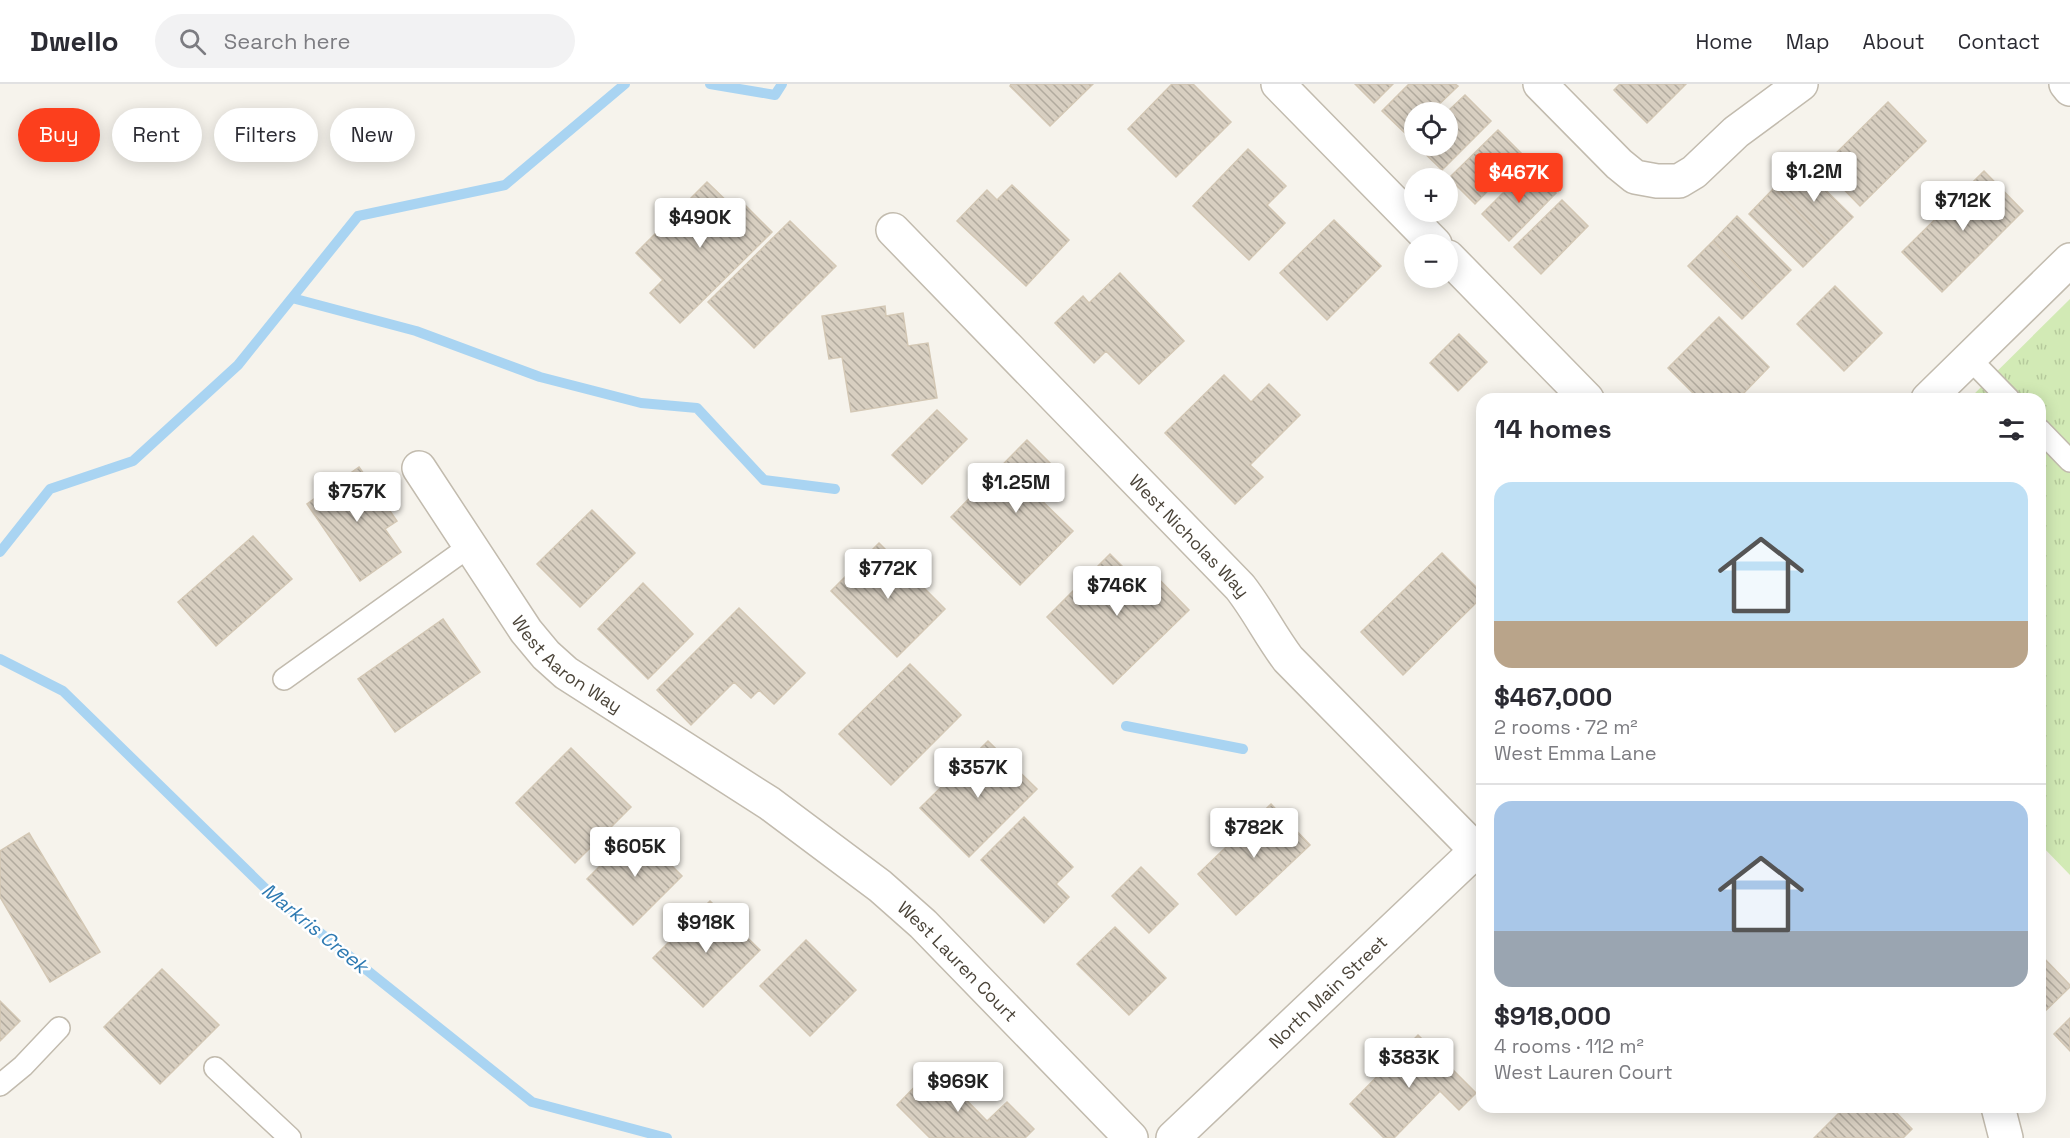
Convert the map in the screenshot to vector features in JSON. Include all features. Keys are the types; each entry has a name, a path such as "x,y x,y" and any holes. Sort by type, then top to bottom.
{"street":[{"path":"1278,84 1426,234"},
{"path":"1540,84 1619,165 1635,177 1658,181 1679,181 1694,172 1736,132 1801,84"},
{"path":"2066,84 2070,89"},
{"name":"West Nicholas Way","path":"893,230 1240,587 1256,607 1273,639 1288,658 1476,845"},
{"path":"1934,393 2070,260"},
{"path":"1458,267 1581,393"},
{"name":"West Aaron Way","path":"419,468 526,631 546,655 566,673 769,803"},
{"name":"West Lauren Court","path":"769,803 880,886 923,924 1131,1138"},
{"name":"North Main Street","path":"1173,1138 1476,851"},
{"path":"2000,1113 2006,1138"}],"lane":[{"path":"1969,358 2003,393"},
{"path":"2046,436 2070,461"},
{"path":"284,679 470,546"},
{"path":"0,1085 23,1066 59,1028"},
{"path":"215,1068 290,1138"}],"green space":[{"path":"2070,299 2070,875 2046,850 2046,393 1975,393"}],"building":[{"path":"1011,84 1093,84 1050,126 1010,86"},
{"path":"1172,84 1193,84 1231,122 1176,177 1128,129"},
{"path":"1355,84 1393,84 1374,103"},
{"path":"1409,84 1455,84 1458,86 1441,102 1404,102 1404,132 1382,111"},
{"path":"1620,84 1686,84 1647,123 1614,90"},
{"path":"1465,95 1491,121 1458,154 1458,102"},
{"path":"1888,102 1926,141 1860,206 1822,167"},
{"path":"1498,130 1523,155 1475,204 1458,187 1458,169"},
{"path":"1248,149 1286,186 1267,205 1285,223 1249,260 1193,206"},
{"path":"1427,156 1456,156 1444,168 1440,168"},
{"path":"1799,164 1853,217 1828,242 1774,188"},
{"path":"1529,167 1556,193 1509,241 1482,214"},
{"path":"1984,171 2023,211 1942,292 1902,252"},
{"path":"707,182 736,210 743,203 772,232 680,323 650,293 663,280 636,253"},
{"path":"1012,185 1069,240 1026,286 957,221 987,190 997,200"},
{"path":"1774,188 1828,242 1803,267 1749,214"},
{"path":"1562,200 1588,226 1541,274 1514,247"},
{"path":"1737,216 1791,270 1766,295 1713,241"},
{"path":"1334,220 1381,266 1327,320 1280,273"},
{"path":"790,221 836,266 754,348 708,302"},
{"path":"1713,241 1766,295 1742,319 1688,266"},
{"path":"1120,273 1184,341 1139,384 1106,351 1094,363 1055,323 1083,296 1089,303"},
{"path":"1835,286 1882,333 1844,371 1797,324"},
{"path":"885,306 886,316 903,313 908,346 928,343 937,398 851,412 842,357 829,359 822,316"},
{"path":"1719,317 1769,367 1744,393 1693,393 1668,368"},
{"path":"1459,334 1487,362 1458,391 1430,363"},
{"path":"1224,375 1251,402 1269,384 1300,415 1250,465 1263,477 1235,504 1165,433"},
{"path":"937,410 967,439 922,484 892,455"},
{"path":"1027,440 1062,475 1039,498 1073,531 1020,585 951,517"},
{"path":"359,467 397,521 385,529 401,552 360,581 307,504"},
{"path":"592,510 635,553 580,607 537,564"},
{"path":"253,536 292,579 216,646 178,602"},
{"path":"879,543 945,609 897,657 831,591"},
{"path":"1442,553 1476,587 1476,603 1403,675 1361,632"},
{"path":"1110,554 1139,583 1151,571 1189,610 1113,684 1047,617"},
{"path":"643,583 693,634 648,679 598,629"},
{"path":"739,608 805,673 774,704 759,690 751,698 734,682 691,725 657,690"},
{"path":"443,619 480,672 395,732 358,679"},
{"path":"910,664 961,715 891,785 839,734"},
{"path":"988,741 1037,789 969,857 920,808"},
{"path":"571,748 631,807 575,863 516,803"},
{"path":"1271,804 1310,845 1236,915 1198,874"},
{"path":"1024,817 1073,867 1056,884 1069,897 1044,923 981,860"},
{"path":"636,830 682,876 633,925 587,879"},
{"path":"29,833 100,952 50,982 0,897 0,851"},
{"path":"1141,867 1178,904 1149,933 1112,896"},
{"path":"710,901 760,950 703,1007 653,958"},
{"path":"1115,927 1166,978 1129,1015 1077,964"},
{"path":"806,940 856,990 810,1036 760,986"},
{"path":"2046,960 2070,985 2046,1010"},
{"path":"162,969 219,1025 160,1084 104,1027"},
{"path":"0,1001 20,1021 0,1041"},
{"path":"2070,1018 2070,1051 2054,1034"},
{"path":"1418,1035 1476,1093 1459,1110 1440,1091 1394,1138 1384,1138 1350,1104"},
{"path":"934,1067 987,1121 1007,1102 1034,1129 1025,1138 930,1138 897,1105"},
{"path":"1839,1113 1897,1113 1912,1129 1903,1138 1814,1138"}],"waterway":[{"path":"0,552 50,489 133,461 238,365 358,216 505,185 625,84"},
{"path":"710,84 775,95 782,84"},
{"path":"292,298 416,331 540,377 641,403 697,408 764,480 835,489"},
{"name":"Markris Creek","path":"0,659 63,691 269,892 532,1102 667,1138"},
{"path":"1126,726 1243,749"}]}
